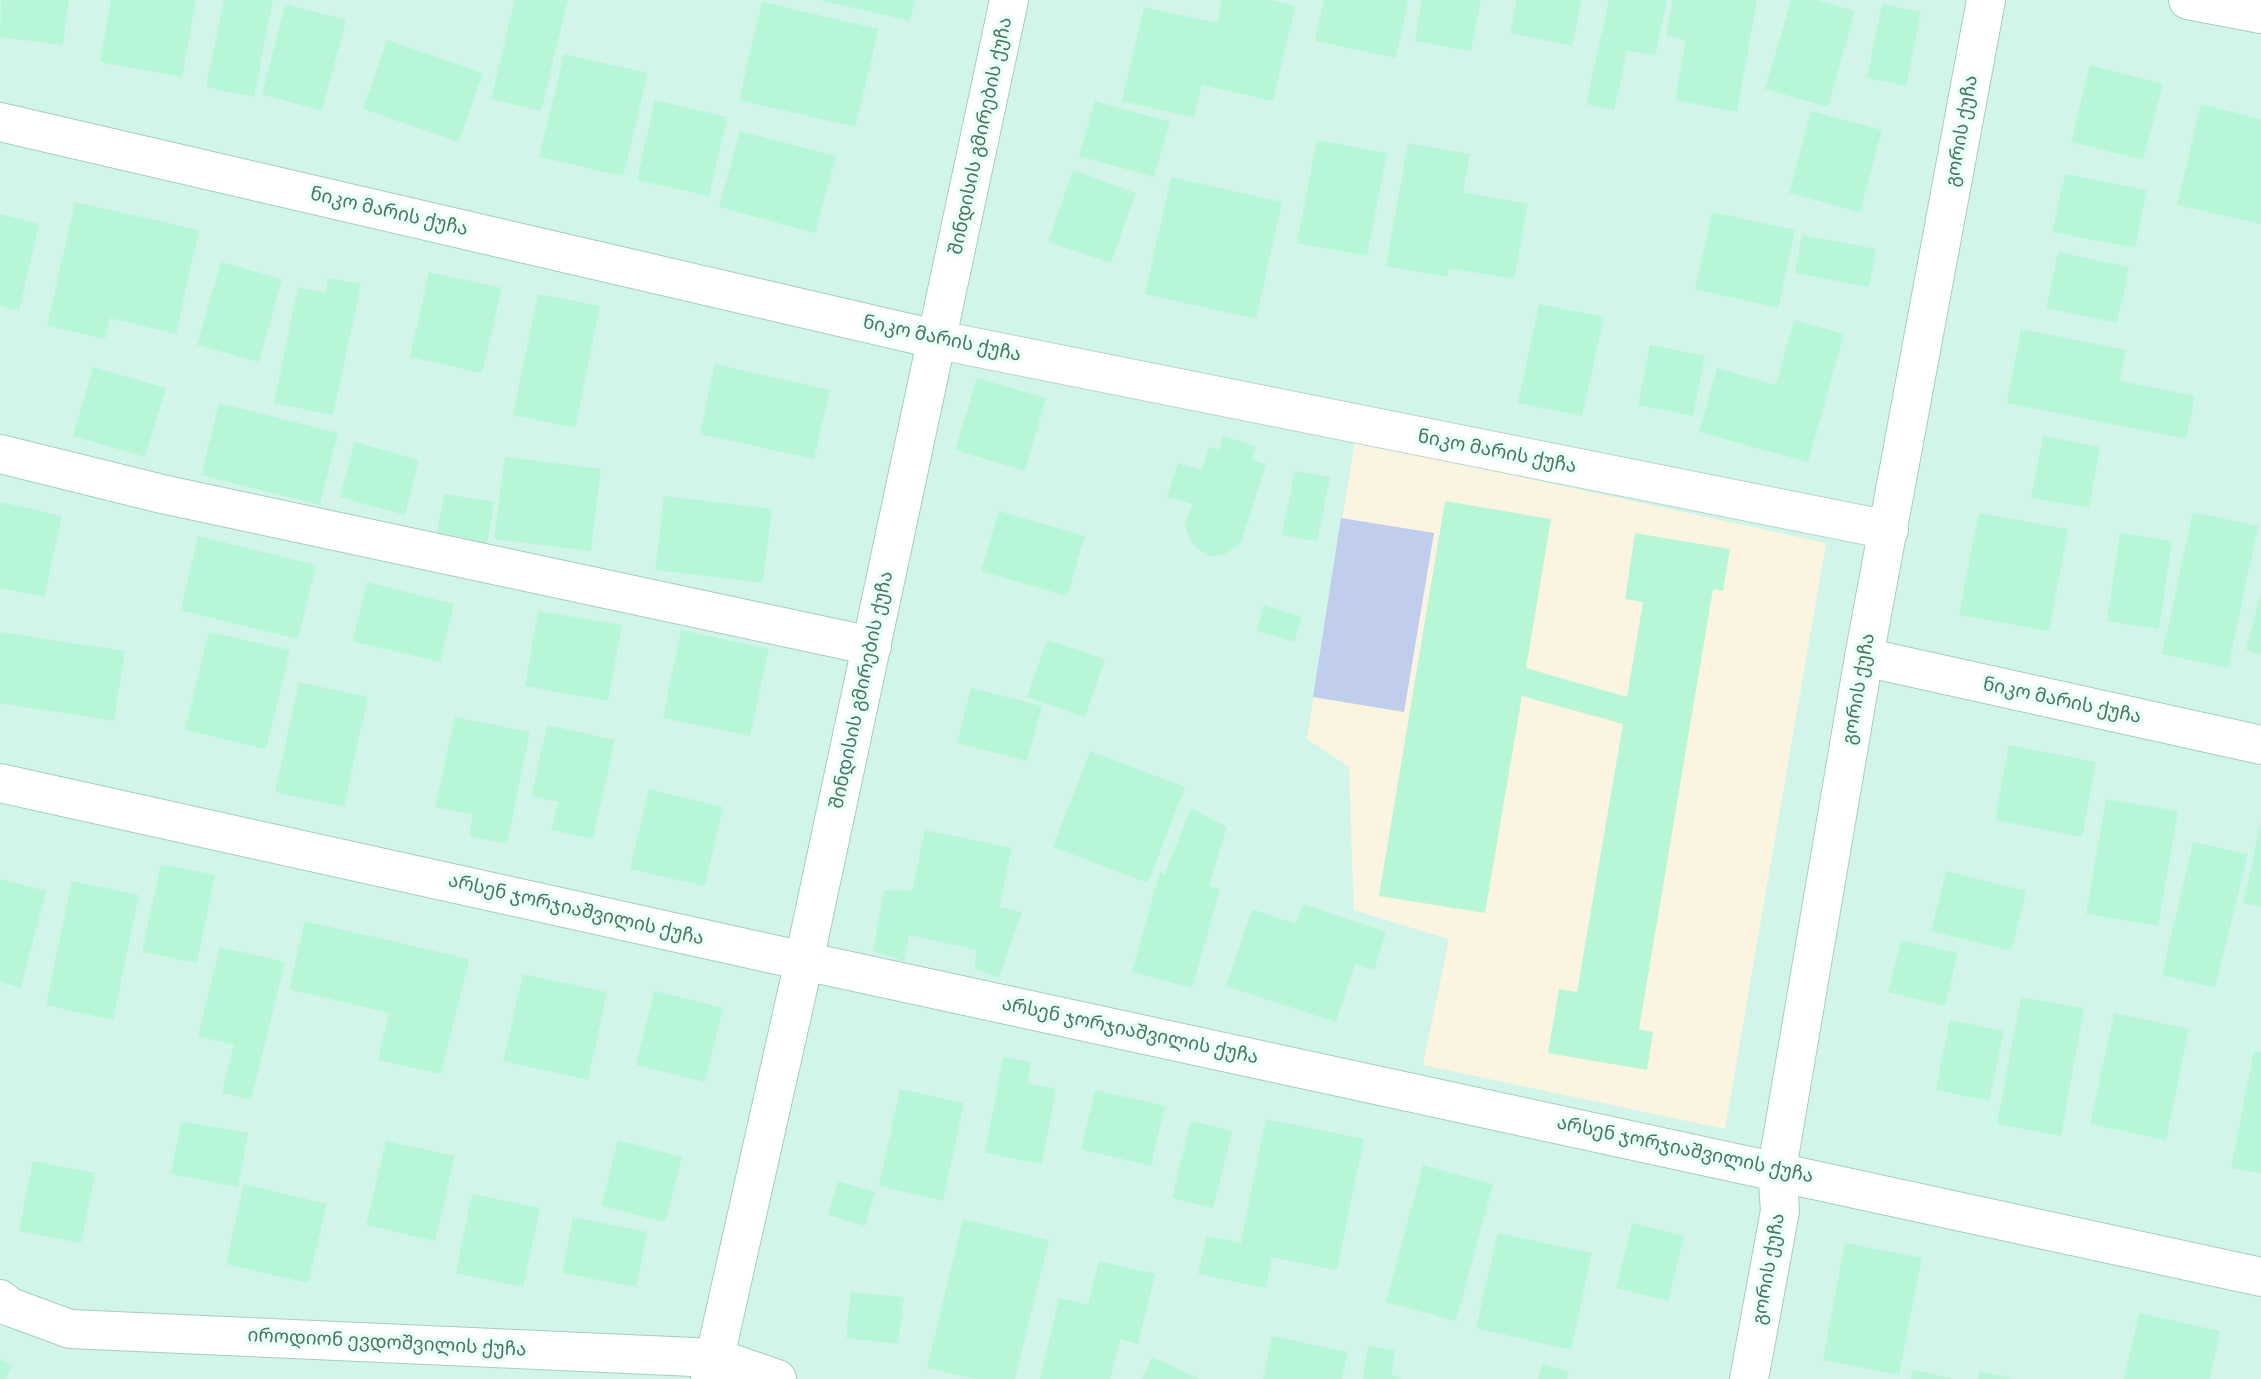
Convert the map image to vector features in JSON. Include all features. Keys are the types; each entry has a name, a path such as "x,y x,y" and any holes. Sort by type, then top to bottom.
{"street":[{"name":"შინდისის გმირების ქუჩა","path":"713,1369 939,340 1009,0"},
{"name":"გორის ქუჩა","path":"1749,1379 1780,1211 1777,1170 1864,657 1986,0"},
{"path":"2188,0 2261,13"},
{"name":"ნიკო მარის ქუჩა","path":"0,122 939,340 1889,530"},
{"path":"0,454 162,494 872,646"},
{"name":"ნიკო მარის ქუჩა","path":"1864,657 2261,745"},
{"name":"არსენ ჯორჯიაშვილის ქუჩა","path":"0,783 804,961 2261,1277"},
{"name":"იროდიონ ევდოშვილის ქუჩა","path":"0,1299 10,1307 70,1329 713,1369 777,1379"}],"shaded area":[{"path":"0,0 2261,0 2261,1379 0,1379","holes":["1355,441 1724,1129 1449,939 1354,910 1349,766 1307,739"]},
{"path":"1355,441 1826,543 1725,1129 1423,1065 1449,939 1354,910 1349,767 1307,739"},
{"path":"1341,518 1434,533 1404,712 1313,697"}],"building":[{"path":"1,0 69,0 63,45 0,37"},
{"path":"111,0 196,0 182,77 100,62"},
{"path":"224,0 273,0 254,97 206,87"},
{"path":"515,0 568,0 541,111 491,99"},
{"path":"819,0 915,0 910,21"},
{"path":"1222,0 1271,0 1295,6 1273,101 1202,85 1194,118 1122,101 1144,7 1217,23"},
{"path":"1324,0 1408,0 1396,58 1315,41"},
{"path":"1422,0 1481,0 1471,51 1415,41"},
{"path":"1517,0 1582,0 1572,46 1510,33"},
{"path":"1609,0 1667,0 1655,56 1627,50 1614,111 1586,104"},
{"path":"1673,0 1757,0 1737,112 1675,100 1686,40 1666,36"},
{"path":"1791,0 1817,0 1855,11 1828,107 1765,89"},
{"path":"762,2 879,29 855,127 739,100"},
{"path":"285,4 346,20 322,111 262,94"},
{"path":"1882,4 1921,12 1906,86 1867,78"},
{"path":"387,40 483,73 459,142 363,109"},
{"path":"564,54 648,73 623,176 539,157"},
{"path":"2090,65 2163,84 2143,160 2071,142"},
{"path":"655,100 727,117 709,196 637,180"},
{"path":"1095,101 1170,122 1154,177 1079,156"},
{"path":"2201,104 2261,119 2261,224 2177,205"},
{"path":"1811,111 1882,130 1860,212 1789,193"},
{"path":"740,131 836,156 815,233 719,207"},
{"path":"1317,140 1387,153 1367,256 1297,243"},
{"path":"1408,143 1470,154 1463,192 1528,204 1514,279 1449,268 1447,277 1386,266"},
{"path":"1073,170 1136,193 1111,263 1048,242"},
{"path":"2065,174 2147,190 2135,248 2052,232"},
{"path":"1171,177 1282,202 1256,319 1145,294"},
{"path":"75,202 199,230 176,334 110,318 105,339 47,326"},
{"path":"1712,212 1795,230 1778,308 1695,289"},
{"path":"0,214 39,224 19,311 0,306"},
{"path":"1802,235 1876,249 1869,287 1795,273"},
{"path":"2058,252 2129,267 2117,323 2046,308"},
{"path":"221,262 282,279 259,362 197,345"},
{"path":"429,272 502,288 482,373 410,357"},
{"path":"328,278 361,284 333,415 274,403 298,287 325,293"},
{"path":"538,294 600,306 575,428 513,415"},
{"path":"1539,304 1604,317 1582,416 1518,403"},
{"path":"1794,320 1844,334 1808,462 1699,432 1717,368 1776,385"},
{"path":"2021,329 2126,350 2120,381 2195,396 2186,439 2007,403"},
{"path":"1650,345 1705,356 1693,416 1638,405"},
{"path":"715,364 830,390 814,459 700,434"},
{"path":"93,367 166,388 145,457 73,436"},
{"path":"977,378 1046,398 1025,471 955,450"},
{"path":"219,403 338,433 320,505 201,475"},
{"path":"1223,436 1256,446 1252,460 1266,464 1241,543 1224,555 1207,556 1192,544 1185,526 1192,504 1167,497 1178,463 1202,470 1209,447 1219,450"},
{"path":"2043,436 2100,447 2089,508 2031,498"},
{"path":"355,442 419,460 405,515 340,497"},
{"path":"505,457 601,469 591,551 494,539"},
{"path":"1295,471 1330,477 1317,541 1282,535"},
{"path":"444,494 494,502 486,552 435,543"},
{"path":"664,496 772,509 763,583 655,570"},
{"path":"1445,501 1551,519 1526,668 1627,697 1643,602 1625,599 1635,533 1730,549 1723,591 1713,589 1639,1029 1653,1032 1647,1070 1548,1053 1559,989 1577,992 1623,724 1522,696 1485,913 1379,896"},
{"path":"0,502 62,516 44,597 0,588"},
{"path":"999,511 1085,536 1067,596 981,571"},
{"path":"2193,512 2258,526 2228,668 2162,654"},
{"path":"1979,513 2068,529 2049,631 1959,615"},
{"path":"2120,533 2172,541 2159,629 2107,621"},
{"path":"198,536 316,565 298,639 181,610"},
{"path":"367,582 454,604 440,662 353,641"},
{"path":"2261,594 2261,654 2246,650"},
{"path":"1264,605 1302,617 1294,642 1257,631"},
{"path":"538,611 622,625 608,701 525,686"},
{"path":"681,630 769,649 750,736 663,718"},
{"path":"0,632 125,651 114,721 0,703"},
{"path":"209,632 290,650 266,749 185,730"},
{"path":"1047,640 1105,659 1085,717 1027,697"},
{"path":"299,682 368,697 344,807 275,792"},
{"path":"971,688 1042,706 1027,761 957,743"},
{"path":"455,717 530,732 507,844 469,836 473,814 435,807"},
{"path":"547,725 615,740 593,839 551,830 558,802 531,796"},
{"path":"2009,745 2096,762 2082,837 1995,820"},
{"path":"1090,751 1185,787 1148,883 1053,847"},
{"path":"649,789 723,807 705,886 630,869"},
{"path":"2106,799 2178,811 2158,926 2086,914"},
{"path":"1191,808 1227,827 1209,886 1220,889 1192,988 1132,972 1160,872 1165,874"},
{"path":"2261,823 2261,907 2243,903"},
{"path":"925,830 1012,848 999,907 1022,912 999,977 974,969 977,950 909,935 904,961 873,951 884,890 912,891"},
{"path":"2193,842 2248,854 2215,988 2162,975"},
{"path":"161,864 215,875 197,963 142,952"},
{"path":"1946,871 2026,891 2011,951 1931,931"},
{"path":"0,879 46,891 21,988 0,982"},
{"path":"72,881 139,895 113,1020 46,1005"},
{"path":"1303,904 1386,932 1374,970 1355,964 1336,1022 1226,986 1252,909 1296,924"},
{"path":"305,921 469,959 441,1074 378,1060 389,1013 289,989"},
{"path":"1901,940 1958,953 1945,1006 1888,992"},
{"path":"220,947 285,962 251,1100 222,1093 234,1045 198,1036"},
{"path":"523,974 607,992 588,1080 503,1061"},
{"path":"654,991 723,1008 705,1082 636,1065"},
{"path":"2021,997 2084,1008 2061,1136 1997,1124"},
{"path":"2114,1013 2189,1029 2166,1140 2090,1124"},
{"path":"1950,1020 2004,1031 1989,1101 1936,1090"},
{"path":"2254,1051 2261,1052 2261,1173 2231,1168"},
{"path":"1003,1057 1031,1062 1028,1083 1056,1089 1042,1164 985,1153"},
{"path":"900,1089 964,1103 943,1201 879,1186"},
{"path":"1095,1090 1165,1106 1151,1166 1081,1149"},
{"path":"1266,1119 1364,1139 1337,1270 1272,1257 1266,1288 1198,1274 1207,1236 1241,1243"},
{"path":"181,1121 248,1133 238,1187 171,1174"},
{"path":"1191,1121 1232,1131 1213,1208 1172,1198"},
{"path":"618,1140 682,1157 665,1222 602,1206"},
{"path":"386,1141 455,1156 435,1241 366,1225"},
{"path":"33,1161 95,1173 81,1243 19,1231"},
{"path":"1423,1165 1493,1184 1456,1321 1386,1302"},
{"path":"838,1181 875,1192 865,1226 828,1215"},
{"path":"244,1184 327,1204 308,1283 226,1264"},
{"path":"472,1194 540,1208 523,1287 456,1273"},
{"path":"573,1217 647,1232 636,1287 562,1273"},
{"path":"963,1219 1049,1240 1015,1379 975,1379 927,1368"},
{"path":"1632,1223 1684,1236 1668,1301 1616,1288"},
{"path":"1498,1233 1592,1253 1571,1350 1476,1328"},
{"path":"1845,1243 1922,1258 1899,1375 1823,1360"},
{"path":"1099,1261 1155,1274 1138,1344 1120,1339 1110,1379 1040,1379 1059,1298 1088,1305"},
{"path":"851,1292 904,1297 898,1344 846,1338"},
{"path":"2139,1313 2220,1331 2210,1379 2124,1379"},
{"path":"1272,1336 1348,1352 1342,1379 1263,1379"},
{"path":"1368,1346 1395,1350 1391,1375 1404,1379 1363,1379"},
{"path":"1152,1357 1200,1379 1142,1379"},
{"path":"0,1359 13,1366 5,1379 0,1379"},
{"path":"1542,1364 1569,1372 1567,1379 1538,1379"},
{"path":"1913,1370 1951,1378 1951,1379 1911,1379"},
{"path":"1980,1371 2011,1378 2011,1379 1978,1379"}]}
